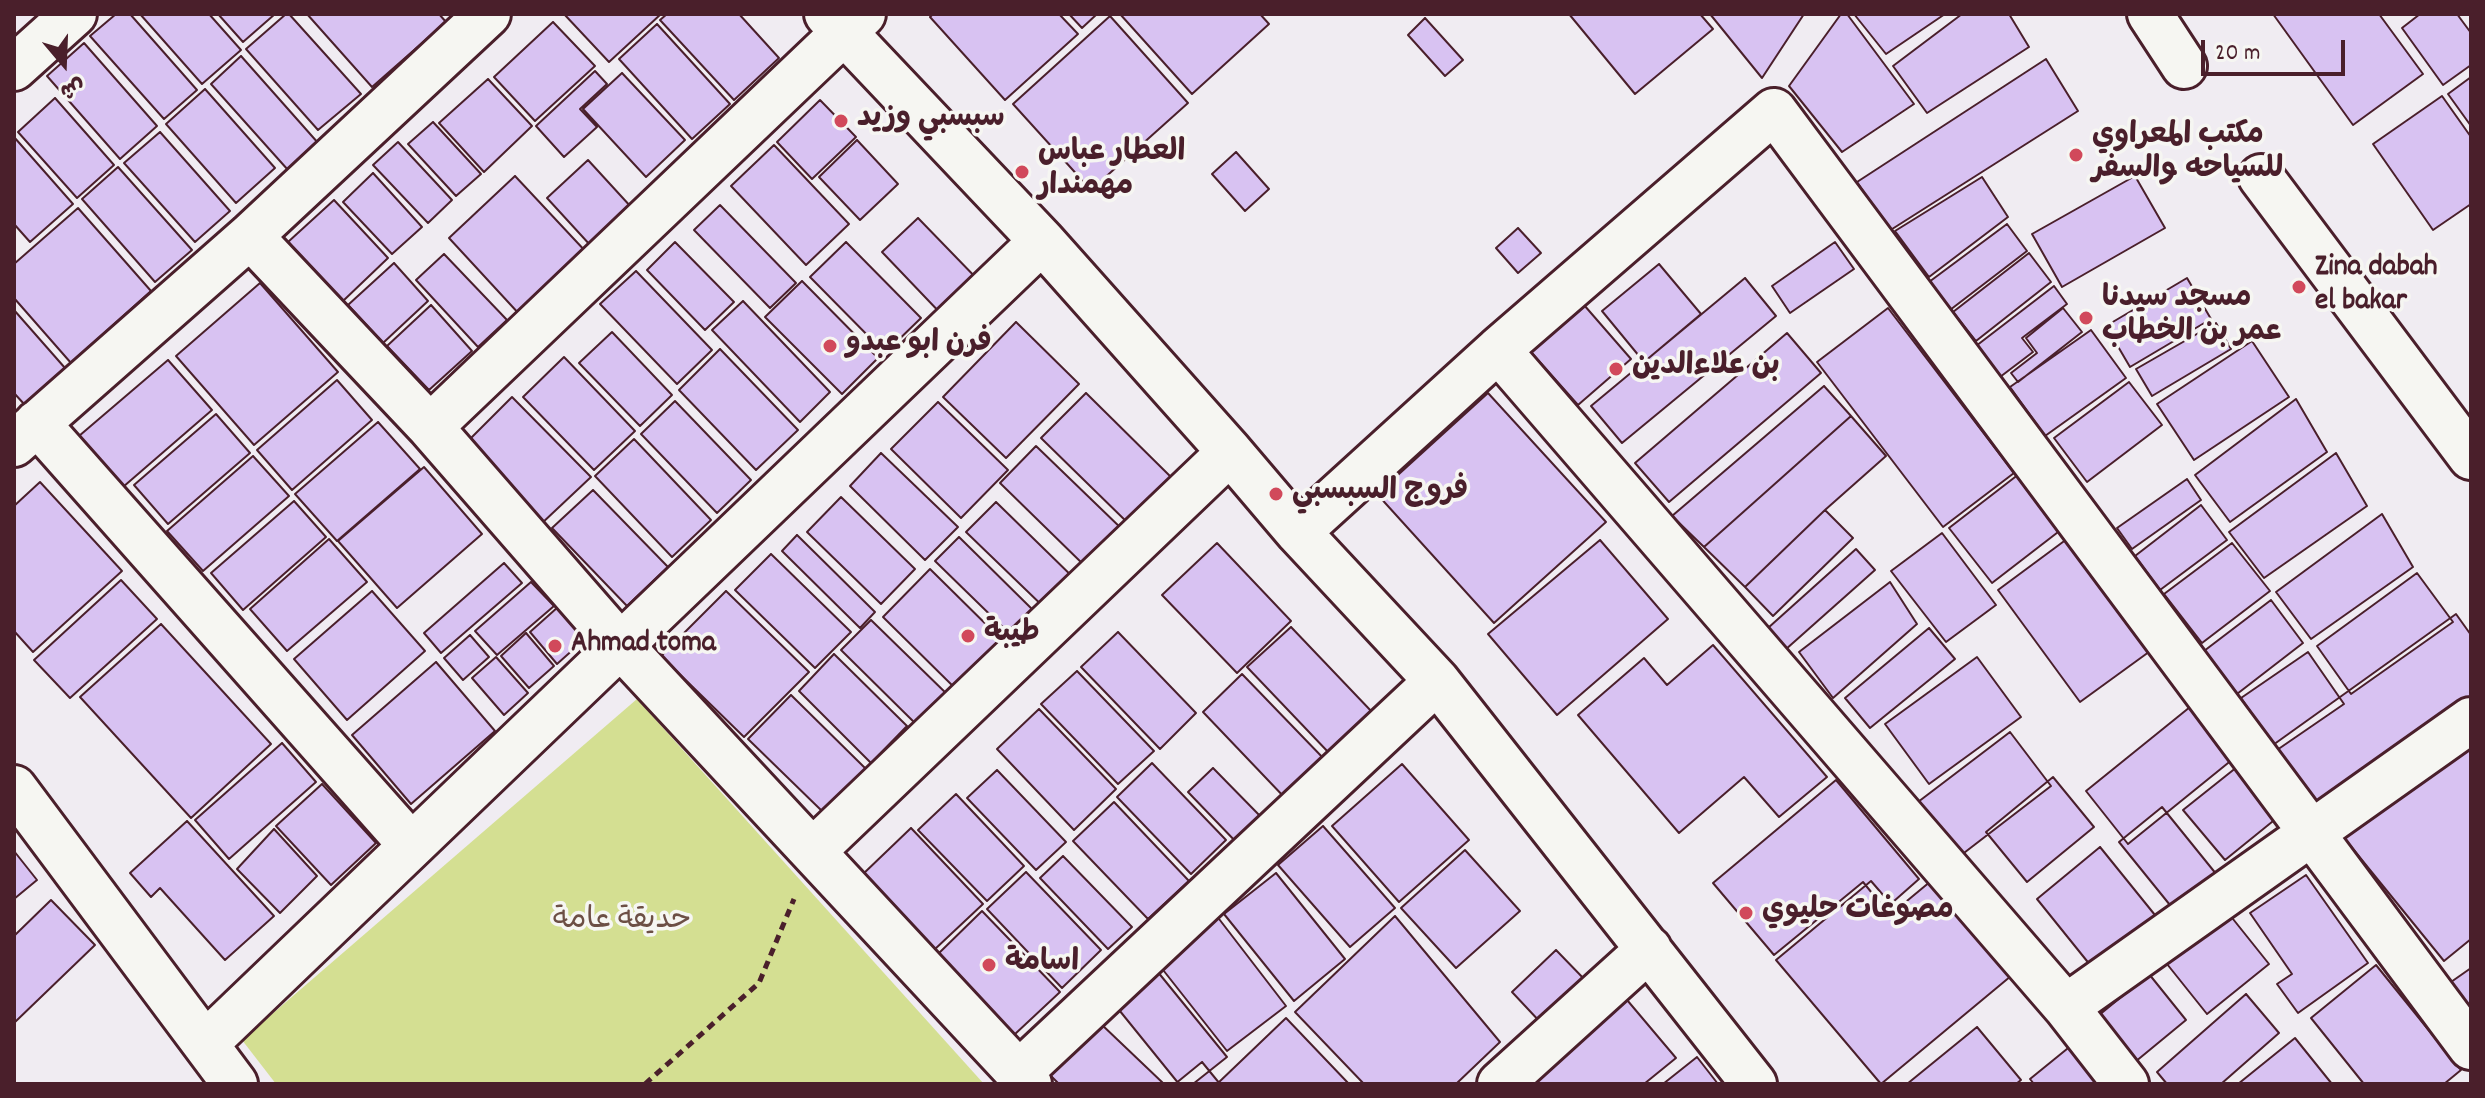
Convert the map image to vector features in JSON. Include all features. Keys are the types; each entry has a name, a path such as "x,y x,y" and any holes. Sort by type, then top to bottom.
{"street":[{"path":"14,68 74,14"},
{"path":"411,845 25,434 250,236 488,14"},
{"path":"2150,14 2184,66"},
{"path":"430,427 845,20 1298,532 1437,681 1754,1084"},
{"path":"1298,532 1498,350 1774,111 2471,1047"},
{"path":"2261,177 2471,457"},
{"path":"250,236 430,427 621,646 1024,1079 1437,681"},
{"path":"205,1044 1042,241"},
{"path":"1498,350 2066,1007 2126,1084"},
{"path":"813,851 1230,452"},
{"path":"2066,1007 2471,720"},
{"path":"14,788 235,1084"},
{"path":"1500,1084 1649,949"}],"path":[{"path":"645,1084 759,983 813,851"}],"green space":[{"name":"حديقة عامة","path":"637,699 984,1084 276,1084 242,1040"}],"building":[{"path":"116,14 130,14 197,90 164,119 90,36"},
{"path":"140,14 209,14 241,50 202,84"},
{"path":"218,14 275,14 243,42"},
{"path":"286,14 361,94 318,130 246,49"},
{"path":"307,14 439,14 446,22 372,87"},
{"path":"564,14 661,14 609,62"},
{"path":"667,14 739,14 779,58 734,100 660,20"},
{"path":"933,14 1059,14 1078,34 1005,100 930,17"},
{"path":"1069,14 1097,14 1082,28"},
{"path":"1120,14 1260,14 1269,24 1192,94"},
{"path":"1569,14 1700,14 1713,29 1635,94"},
{"path":"1710,14 1804,14 1762,78"},
{"path":"1841,14 1847,14 1914,104 1842,152 1789,86"},
{"path":"1854,14 1945,14 1886,54"},
{"path":"1962,14 2009,14 2029,47 1927,113 1893,66"},
{"path":"2273,14 2379,14 2423,74 2353,125"},
{"path":"2420,14 2457,14 2471,33 2471,65 2443,85 2402,28"},
{"path":"1110,16 1188,103 1091,190 1013,104"},
{"path":"1425,18 1463,60 1445,76 1408,35"},
{"path":"553,22 595,66 535,121 494,77"},
{"path":"657,24 730,104 692,139 619,59"},
{"path":"84,43 157,126 120,159 47,76"},
{"path":"241,56 319,144 288,170 211,84"},
{"path":"2046,59 2078,111 1889,231 1857,182"},
{"path":"595,71 607,84 580,109 597,127 564,157 536,126"},
{"path":"622,73 685,140 646,177 583,109"},
{"path":"2471,77 2471,126 2448,94"},
{"path":"488,79 532,126 484,172 439,123"},
{"path":"205,89 275,168 236,203 166,124"},
{"path":"2442,96 2471,137 2471,204 2433,230 2373,144"},
{"path":"55,98 114,165 77,198 18,132"},
{"path":"820,100 856,137 812,179 777,142"},
{"path":"433,122 481,174 456,196 408,144"},
{"path":"160,132 230,211 195,242 124,163"},
{"path":"14,137 73,204 30,242 14,224"},
{"path":"857,140 898,184 860,220 819,177"},
{"path":"398,142 452,200 428,223 373,165"},
{"path":"774,145 849,224 806,265 731,186"},
{"path":"1236,152 1269,189 1245,211 1212,174"},
{"path":"588,160 632,208 591,246 547,198"},
{"path":"118,167 192,250 155,282 82,199"},
{"path":"373,173 422,227 392,254 343,202"},
{"path":"515,176 588,254 521,316 449,238"},
{"path":"2135,176 2165,228 2062,287 2032,234"},
{"path":"1982,177 2008,217 1929,277 1895,231"},
{"path":"334,200 388,258 343,301 288,242"},
{"path":"720,205 796,283 770,308 694,230"},
{"path":"78,208 151,291 71,363 14,298 14,264"},
{"path":"918,218 982,284 946,319 882,252"},
{"path":"2007,224 2027,251 1950,310 1929,282"},
{"path":"1518,228 1541,253 1518,273 1496,248"},
{"path":"675,242 734,302 705,330 647,270"},
{"path":"846,242 921,318 885,353 810,277"},
{"path":"1835,242 1854,269 1790,313 1772,286"},
{"path":"2029,253 2051,282 1976,341 1953,312"},
{"path":"444,254 507,320 478,347 416,280"},
{"path":"394,263 428,301 383,343 348,305"},
{"path":"1659,264 1701,314 1644,362 1602,311"},
{"path":"636,271 712,350 677,384 600,304"},
{"path":"1745,278 1776,316 1622,443 1591,406"},
{"path":"2187,278 2211,319 2130,367 2106,326"},
{"path":"802,281 878,358 842,394 765,317"},
{"path":"260,283 338,372 254,445 176,356"},
{"path":"2054,286 2067,304 2022,338 2033,352 2000,377 1976,346"},
{"path":"743,301 830,392 800,422 712,330"},
{"path":"431,305 472,351 429,390 387,346"},
{"path":"1584,305 1631,359 1578,405 1530,351"},
{"path":"1888,308 2014,473 1943,527 1817,362"},
{"path":"2063,308 2082,332 2018,382 2011,373 2037,353 2026,338"},
{"path":"14,310 65,368 24,404 14,393"},
{"path":"1016,322 1079,384 1006,458 943,397"},
{"path":"2216,323 2231,349 2152,396 2136,369"},
{"path":"2091,330 2126,378 2045,436 2010,387"},
{"path":"612,332 672,395 640,426 579,363"},
{"path":"1787,333 1821,373 1669,502 1635,463"},
{"path":"2252,341 2289,397 2194,460 2157,404"},
{"path":"720,349 798,430 756,470 679,390"},
{"path":"564,357 635,431 594,470 523,397"},
{"path":"168,360 212,410 123,487 79,436"},
{"path":"337,380 372,420 292,490 257,450"},
{"path":"2129,382 2162,425 2087,482 2054,438"},
{"path":"1824,386 1851,416 1704,547 1672,516"},
{"path":"1086,393 1176,482 1132,527 1041,438"},
{"path":"1488,393 1606,522 1494,623 1377,494"},
{"path":"512,397 591,477 540,525 463,446"},
{"path":"2296,399 2327,452 2230,522 2195,475"},
{"path":"675,401 751,480 717,513 641,434"},
{"path":"938,402 1008,470 961,518 891,449"},
{"path":"216,414 250,453 168,524 134,485"},
{"path":"1851,416 1886,456 1745,587 1704,547"},
{"path":"378,422 420,469 337,541 295,494"},
{"path":"634,439 711,520 672,557 595,476"},
{"path":"1036,446 1124,531 1087,568 1000,483"},
{"path":"881,453 958,527 925,560 850,486"},
{"path":"2336,453 2367,506 2264,578 2229,532"},
{"path":"253,456 289,496 203,571 167,531"},
{"path":"424,467 482,534 397,608 338,541"},
{"path":"2019,474 2062,529 1992,583 1949,528"},
{"path":"2187,479 2201,500 2132,549 2117,528"},
{"path":"40,482 122,571 33,652 14,631 14,506"},
{"path":"593,490 668,567 627,606 552,528"},
{"path":"841,497 915,569 881,604 807,532"},
{"path":"294,501 326,537 243,610 211,573"},
{"path":"996,502 1081,585 1051,614 966,532"},
{"path":"2201,505 2227,540 2160,590 2135,556"},
{"path":"1825,510 1853,538 1773,616 1745,587"},
{"path":"2382,514 2413,567 2311,639 2276,592"},
{"path":"1942,533 1996,605 1946,642 1891,571"},
{"path":"797,535 875,612 860,628 782,551"},
{"path":"2071,536 2153,649 2080,702 1998,590"},
{"path":"959,537 1038,615 1015,639 935,561"},
{"path":"329,539 367,582 287,651 250,609"},
{"path":"1600,540 1668,619 1557,715 1488,634"},
{"path":"1217,543 1291,621 1237,673 1162,595"},
{"path":"2232,543 2270,591 2202,643 2164,594"},
{"path":"1856,549 1875,570 1785,650 1768,628"},
{"path":"771,554 851,632 815,668 735,590"},
{"path":"504,563 522,583 441,653 424,633"},
{"path":"930,569 1010,648 963,696 883,617"},
{"path":"2417,573 2453,622 2351,694 2317,646"},
{"path":"121,580 157,619 70,698 34,660"},
{"path":"531,582 554,606 497,655 475,631"},
{"path":"1890,582 1917,624 1833,698 1799,652"},
{"path":"372,591 425,651 347,720 294,659"},
{"path":"726,591 809,672 744,737 661,656"},
{"path":"2271,600 2303,643 2237,694 2204,651"},
{"path":"558,607 585,639 557,664 530,632"},
{"path":"2456,614 2471,635 2471,720 2322,828 2266,750"},
{"path":"871,620 951,698 921,729 841,650"},
{"path":"161,624 271,744 191,818 80,697"},
{"path":"1291,627 1373,713 1330,754 1247,667"},
{"path":"1929,628 1955,659 1870,728 1845,698"},
{"path":"1118,632 1196,713 1160,749 1081,667"},
{"path":"526,633 554,666 529,688 501,656"},
{"path":"470,635 489,657 463,680 444,658"},
{"path":"1713,645 1827,777 1779,817 1744,777 1679,833 1578,715 1644,658 1667,685"},
{"path":"2308,652 2344,704 2277,750 2241,698"},
{"path":"834,654 907,726 871,763 799,691"},
{"path":"496,657 528,693 504,715 472,678"},
{"path":"1977,657 2021,717 1929,784 1885,724"},
{"path":"436,662 495,731 411,804 352,735"},
{"path":"1077,671 1154,751 1118,784 1041,704"},
{"path":"1242,674 1326,761 1286,799 1203,712"},
{"path":"791,695 866,769 823,812 748,739"},
{"path":"2190,707 2233,759 2128,844 2086,791"},
{"path":"1039,709 1116,789 1074,830 997,749"},
{"path":"2010,732 2051,786 1960,856 1918,802"},
{"path":"2471,735 2471,939 2444,961 2344,838"},
{"path":"282,743 316,782 229,859 195,820"},
{"path":"1152,763 1226,840 1191,874 1117,797"},
{"path":"2242,763 2283,813 2225,860 2183,810"},
{"path":"1402,764 1469,840 1399,902 1332,826"},
{"path":"1213,768 1264,820 1238,844 1188,792"},
{"path":"997,770 1066,842 1036,870 967,798"},
{"path":"2053,777 2094,827 2027,882 1986,832"},
{"path":"1836,780 1919,879 1885,909 1863,882 1774,955 1713,883"},
{"path":"322,784 376,843 331,885 276,826"},
{"path":"956,794 1024,866 987,901 918,830"},
{"path":"1114,802 1189,881 1148,919 1073,841"},
{"path":"2162,807 2217,875 2174,910 2119,842"},
{"path":"187,821 274,916 225,960 160,888 151,897 130,873"},
{"path":"1323,826 1395,908 1350,947 1278,865"},
{"path":"911,828 983,904 934,950 862,875"},
{"path":"274,829 317,876 280,913 237,869"},
{"path":"2100,847 2159,920 2095,971 2037,899"},
{"path":"1465,850 1520,911 1456,968 1401,908"},
{"path":"14,851 37,880 14,899"},
{"path":"1063,856 1132,927 1108,949 1040,878"},
{"path":"1026,872 1101,950 1062,988 987,909"},
{"path":"1276,873 1345,959 1294,1001 1224,914"},
{"path":"2306,875 2368,963 2298,1013 2277,984 2292,974 2250,913"},
{"path":"1937,876 2017,971 1881,1084 1776,960 1871,881 1896,910"},
{"path":"51,900 95,945 14,1023 14,936"},
{"path":"982,911 1060,992 1014,1035 937,955"},
{"path":"2229,914 2269,964 2207,1014 2167,964"},
{"path":"1216,915 1286,1006 1227,1051 1156,961"},
{"path":"1395,916 1500,1042 1456,1084 1364,1084 1295,1012"},
{"path":"1556,950 1587,982 1542,1024 1512,992"},
{"path":"2376,965 2461,1070 2444,1084 2364,1084 2311,1018"},
{"path":"1153,966 1227,1057 1193,1084 1179,1084 1111,1000"},
{"path":"2471,968 2471,1009 2451,982"},
{"path":"2149,974 2186,1020 2135,1062 2098,1016"},
{"path":"1622,994 1676,1058 1644,1084 1515,1084"},
{"path":"2246,994 2279,1033 2221,1084 2167,1084 2157,1072"},
{"path":"1286,1018 1349,1084 1217,1084"},
{"path":"1100,1023 1164,1084 1059,1084 1050,1075"},
{"path":"1977,1027 2021,1080 2016,1084 1907,1084"},
{"path":"2295,1038 2332,1084 2238,1084"},
{"path":"2078,1040 2114,1084 2034,1084 2030,1079"},
{"path":"1697,1057 1718,1084 1663,1084"},
{"path":"1202,1062 1220,1084 1175,1084"}],"place":[{"name":"سبسبي وزيد","path":"841,121"},
{"name":"مكتب المعراوي للسياحه والسفر","path":"2076,155"},
{"name":"العطار عباس مهمندار","path":"1022,172"},
{"name":"Zina dabah el bakar","path":"2299,287"},
{"name":"مسجد سيدنا عمر بن الخطاب","path":"2086,318"},
{"name":"فرن ابو عبدو","path":"830,346"},
{"name":"بن علاءالدين","path":"1616,369"},
{"name":"فروج السبسبي","path":"1276,494"},
{"name":"طيبة","path":"968,636"},
{"name":"Ahmad toma","path":"555,646"},
{"name":"مصوغات حليوي","path":"1746,913"},
{"name":"اسامة","path":"989,965"}]}
